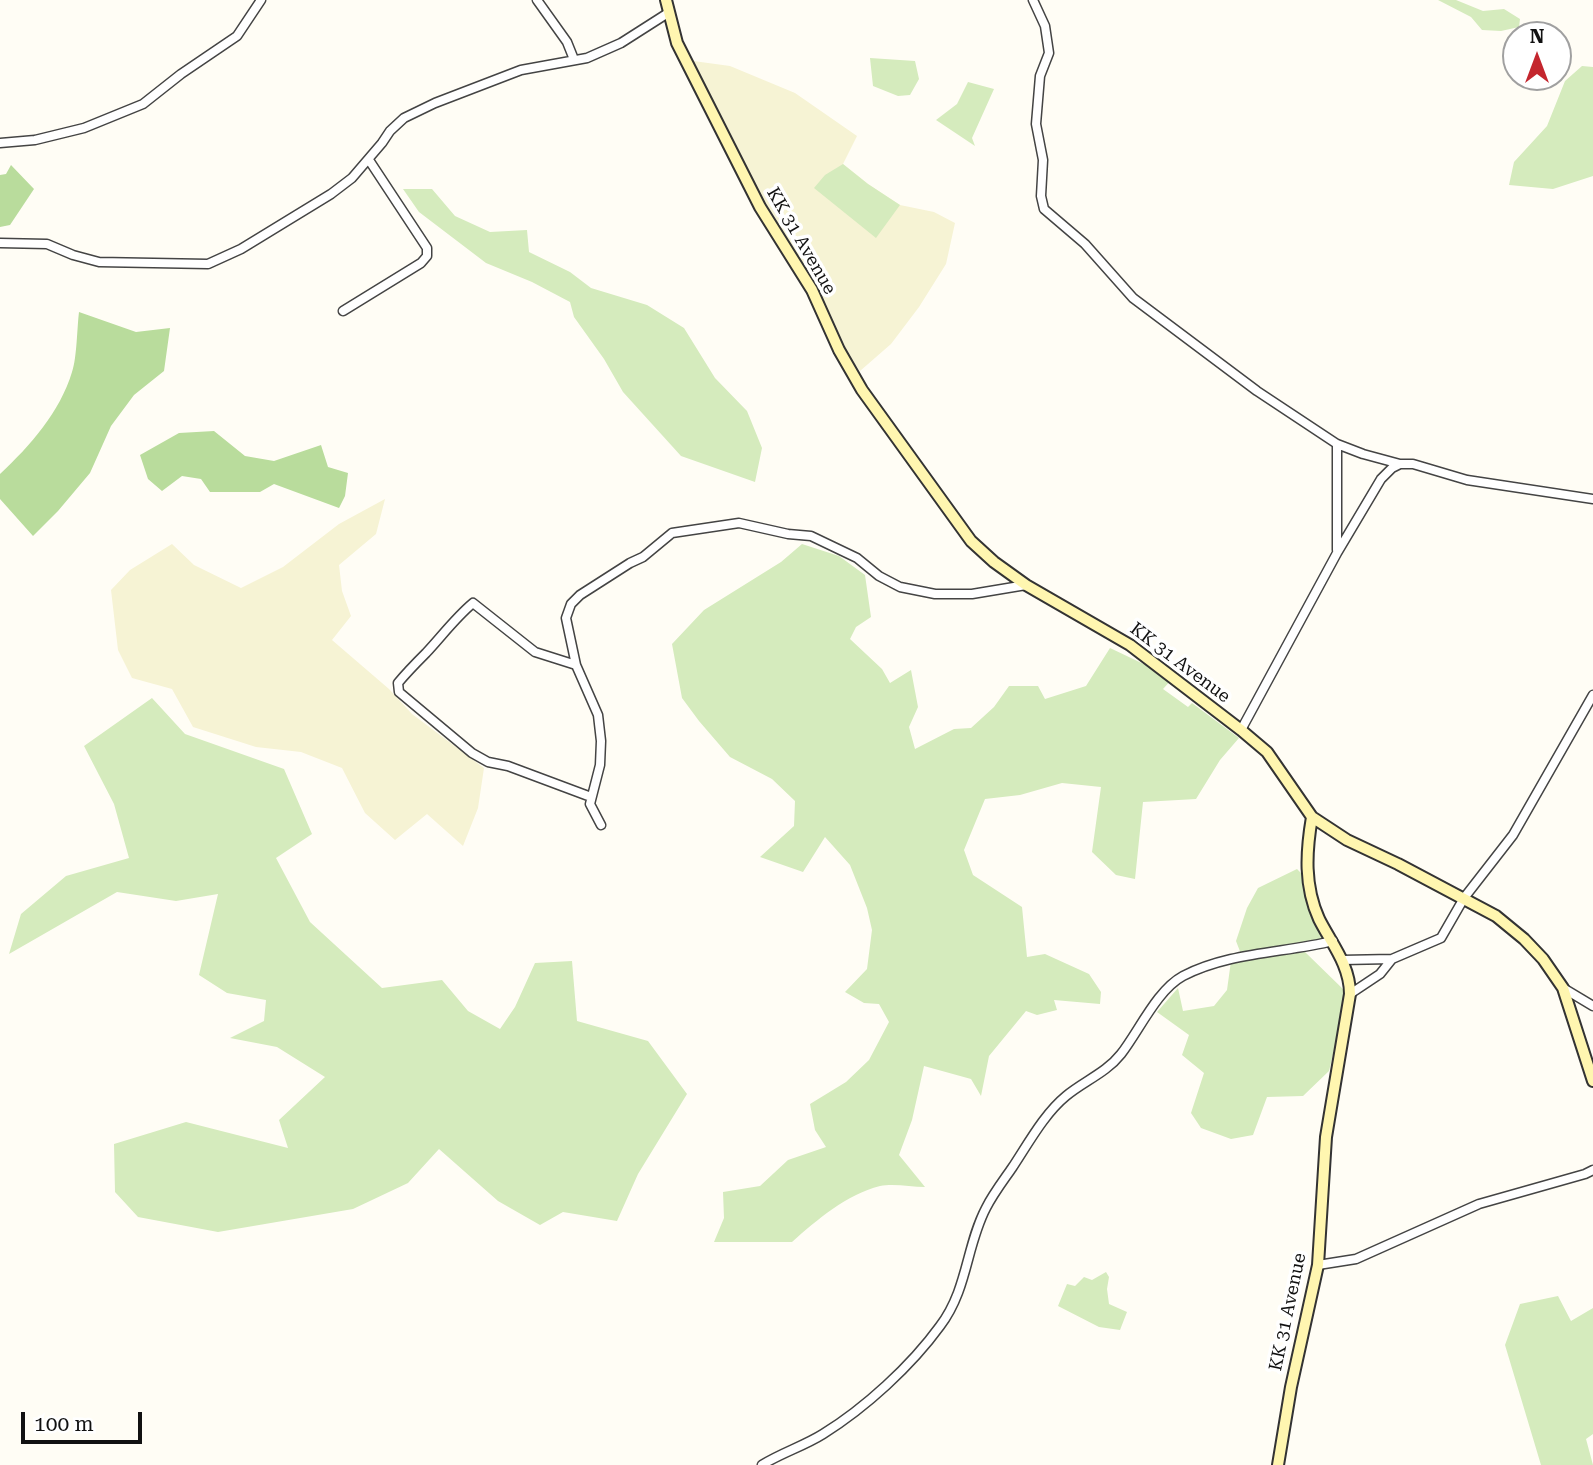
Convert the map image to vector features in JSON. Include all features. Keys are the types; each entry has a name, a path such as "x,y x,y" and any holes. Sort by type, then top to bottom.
{"main road":[{"name":"KK 31 Avenue","path":"666,0 677,43 760,207 813,290 839,350 862,390 971,541 1026,585 1130,645 1241,730 1267,752 1312,817 1306,872 1319,918 1347,971 1350,994 1326,1137 1318,1265 1291,1387 1278,1465"},
{"path":"1312,817 1347,840 1496,916 1524,939 1543,959 1563,988 1593,1081"}],"street":[{"path":"0,143 35,140 84,128 143,104 172,80 237,36 261,0"},
{"path":"537,0 567,42 573,57"},
{"path":"1032,0 1045,26 1049,53 1040,76 1036,124 1043,160 1041,195 1044,209 1085,244 1133,298 1257,391 1337,444 1363,454 1400,464 1413,464 1467,480 1593,499"},
{"path":"0,243 47,244 99,262 208,264 241,249 322,200 352,178 404,118 435,103 521,70 587,58 621,43 668,13"},
{"path":"343,311 428,256 428,248 369,160"},
{"path":"1337,444 1337,553"},
{"path":"1241,730 1337,553 1381,479 1400,464"},
{"path":"601,825 590,804 600,765 598,715 576,665 566,618 571,604 580,595 643,557 673,533 739,523 788,534 811,536 857,558 878,576 900,587 935,594 972,594 1026,585"},
{"path":"576,665 535,652 473,603 455,618 398,683 399,692 472,753 488,762 508,766 592,797"},
{"path":"1342,960 1392,959 1441,938 1464,898 1513,835 1593,695"},
{"path":"762,1465 839,1424 919,1353 942,1324 955,1301 986,1208 1036,1131 1066,1096 1108,1069 1172,984 1181,977 1222,962 1333,941"},
{"path":"1350,994 1380,974 1392,959"},
{"path":"1563,988 1593,1006"},
{"path":"1318,1265 1356,1259 1479,1204 1593,1170"}],"shaded area":[{"path":"686,60 730,66 795,93 857,136 843,164 900,205 934,212 955,223 946,264 919,307 891,344 860,371 840,344"},
{"path":"385,499 376,534 339,565 342,591 351,616 332,640 389,689 412,714 484,768 478,808 463,846 427,814 395,840 365,813 342,768 301,752 256,747 193,727 172,689 132,678 118,650 111,590 130,570 172,544 194,565 241,588 283,567 339,524"}],"green space":[{"path":"1438,0 1456,0 1483,11 1504,9 1520,19 1502,21 1501,31 1482,30 1471,17"},
{"path":"870,58 915,61 919,79 910,95 898,96 873,86"},
{"path":"1582,66 1593,67 1593,176 1553,189 1509,185 1514,162 1547,126 1561,91 1572,91 1572,75"},
{"path":"968,82 994,89 972,138 975,146 936,120 957,104"},
{"path":"843,164 900,205 876,238 814,188 825,175"},
{"path":"11,165 34,189 10,225 0,227 0,175 6,174"},
{"path":"403,189 432,189 455,216 490,232 527,230 529,252 570,272 591,288 647,305 684,328 715,378 747,411 762,448 755,482 681,456 623,392 604,359 574,317 570,302 532,282 486,263 419,212"},
{"path":"79,312 136,332 170,328 164,371 134,395 111,426 90,473 33,536 0,499 0,474 33,440 67,387 74,366"},
{"path":"214,431 245,456 274,461 321,445 328,467 348,473 345,496 339,508 274,484 260,492 210,492 201,479 182,476 162,491 148,479 140,455 179,433"},
{"path":"802,544 839,556 865,575 871,617 856,627 850,639 882,669 890,683 911,670 918,707 909,727 915,749 954,729 971,728 994,707 1009,686 1038,686 1045,699 1086,686 1110,648 1173,678 1163,689 1188,707 1192,703 1239,738 1220,760 1196,799 1143,802 1135,879 1116,875 1092,852 1101,787 1062,783 1020,795 985,799 964,850 973,875 1022,907 1027,957 1045,954 1089,974 1101,992 1100,1004 1054,1000 1057,1010 1037,1015 1026,1011 989,1056 981,1096 971,1079 924,1066 912,1120 899,1155 925,1187 885,1185 868,1190 833,1209 792,1242 714,1242 724,1218 723,1192 760,1186 788,1160 826,1147 815,1130 810,1104 846,1082 869,1060 889,1022 879,1004 864,1003 845,992 867,969 872,930 867,908 850,865 825,837 803,872 760,857 794,826 795,801 772,779 730,757 699,721 682,698 672,644 704,610 781,562"},
{"path":"152,698 185,734 284,769 312,834 276,858 310,922 382,988 442,980 468,1011 500,1029 515,1007 535,963 572,961 577,1021 648,1041 687,1094 638,1174 617,1221 563,1212 540,1225 498,1201 439,1149 408,1183 353,1209 218,1232 138,1217 115,1192 114,1144 186,1122 288,1148 279,1120 325,1077 277,1047 230,1038 264,1021 266,1000 227,993 199,975 218,894 176,901 117,892 9,954 21,914 66,876 129,858 114,804 84,746"},
{"path":"1297,869 1302,874 1308,906 1313,909 1325,940 1241,954 1236,941 1247,908 1258,888"},
{"path":"1305,952 1345,991 1329,1071 1303,1096 1267,1097 1253,1135 1231,1139 1201,1128 1191,1113 1204,1073 1182,1055 1189,1035 1157,1012 1178,988 1183,1011 1214,1006 1227,990 1231,961"},
{"path":"1106,1272 1109,1277 1109,1304 1127,1312 1120,1330 1099,1327 1058,1306 1067,1284 1075,1286 1084,1277 1092,1280"},
{"path":"1558,1296 1571,1321 1593,1308 1593,1434 1586,1439 1593,1465 1541,1465 1505,1345 1520,1304"}]}
